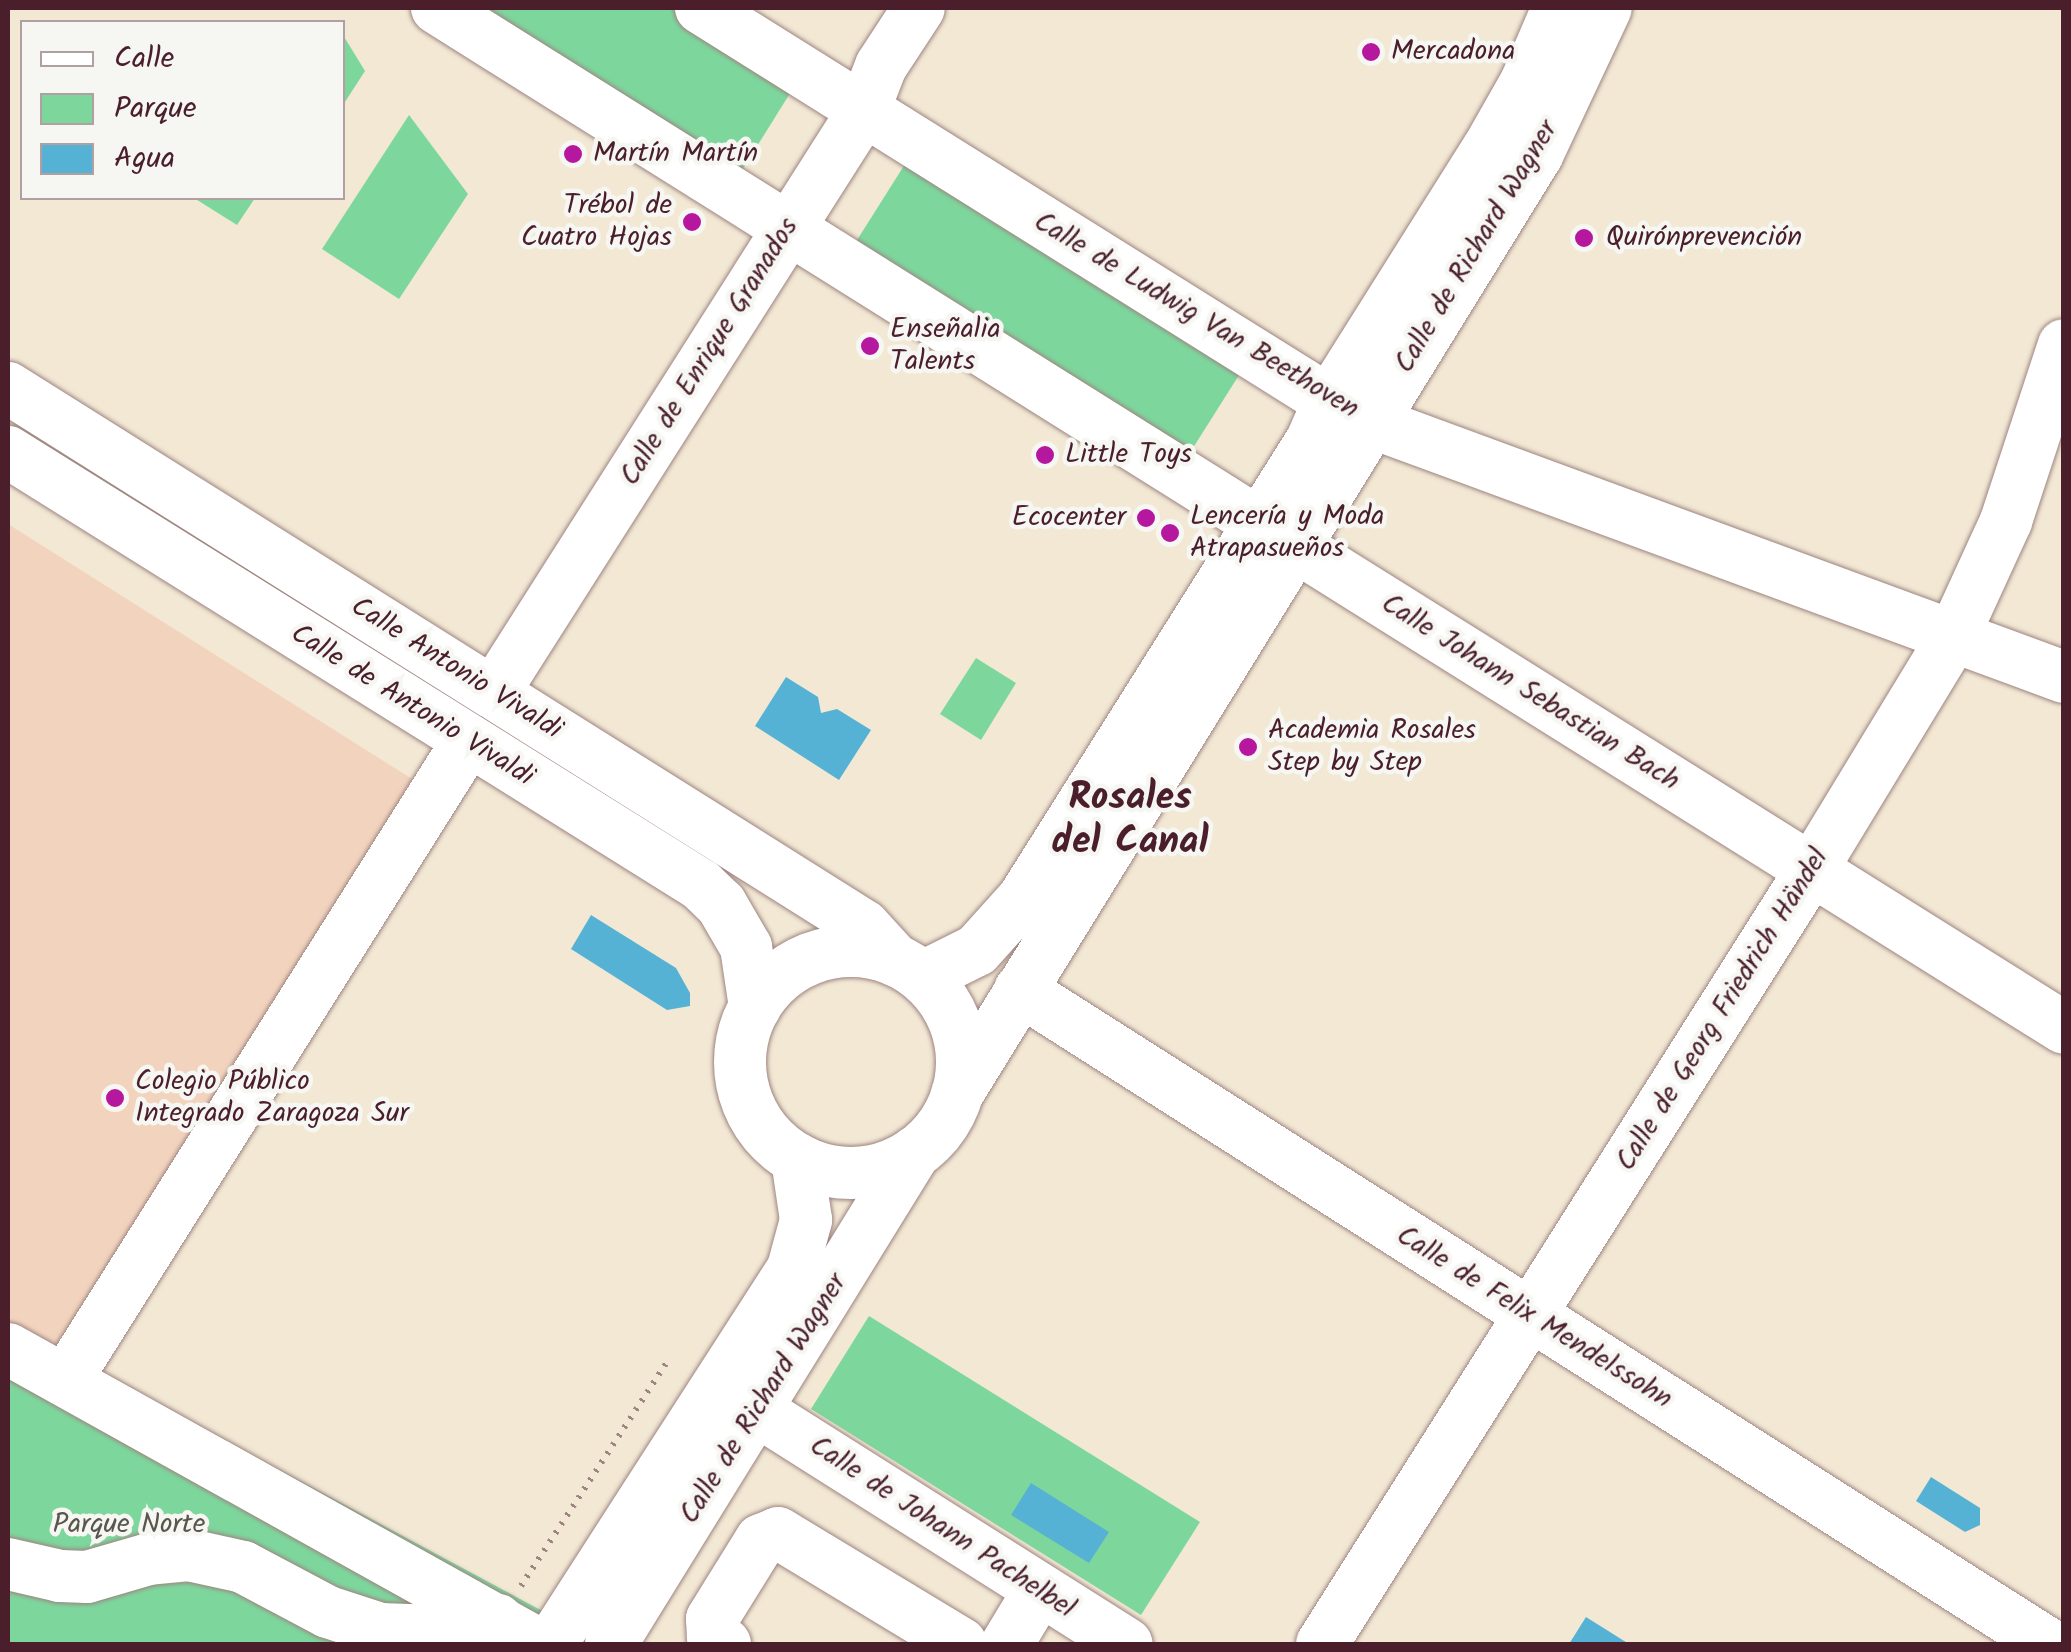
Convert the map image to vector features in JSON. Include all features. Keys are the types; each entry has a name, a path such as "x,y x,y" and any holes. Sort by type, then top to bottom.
{"street":[{"name":"Calle Johann Sebastian Bach","path":"437,8 2064,1028"},
{"name":"Calle de Ludwig Van Beethoven","path":"701,8 864,110 1023,184 1350,412 2064,677"},
{"name":"Calle de Enrique Granados","path":"494,692 864,110 881,66 919,8"},
{"name":"Calle de Richard Wagner","path":"1350,412 1526,82 1558,8"},
{"name":"Calle de Richard Wagner","path":"958,1094 1276,536 1312,440 1350,412 1537,156 1606,8"},
{"name":"Calle de Georg Friedrich Händel","path":"1322,1644 1812,869 1953,636 2006,522 2064,346"},
{"name":"Calle Antonio Vivaldi","path":"8,388 864,926 909,968"},
{"name":"Calle de Antonio Vivaldi","path":"8,452 701,885 721,904 746,948 755,1007"},
{"name":"Calle de Richard Wagner","path":"909,968 977,950 1002,927 1276,536"},
{"path":"67,1378 468,741"},
{"path":"843,951 909,968 940,996 957,1030 962,1068 958,1094 934,1136 915,1152 871,1171 846,1173 797,1159 756,1120 744,1093 742,1049 755,1007 771,985 816,956 843,951"},
{"name":"Calle de Felix Mendelssohn","path":"1020,990 2048,1644"},
{"name":"Calle de Richard Wagner","path":"552,1644 915,1152"},
{"name":"Calle de Richard Wagner","path":"611,1644 737,1398 803,1244 806,1220 797,1159"},
{"path":"8,1348 518,1632"},
{"name":"Calle de Johann Pachelbel","path":"737,1398 1126,1644"},
{"path":"725,1644 713,1637 712,1620 761,1540 778,1533 961,1644"},
{"path":"8,1564 60,1576 88,1576 150,1558 189,1555 243,1567 328,1612 380,1629 518,1632"},
{"path":"1007,1644 1039,1591"}],"path":[{"path":"518,1632 670,1359"}],"shaded area":[{"name":"Colegio Público Integrado Zaragoza Sur","path":"8,524 420,784 62,1353 8,1328"}],"green space":[{"path":"478,8 677,8 797,82 736,180"},
{"path":"345,38 365,71 345,102"},
{"path":"409,115 468,194 399,299 322,249"},
{"path":"912,153 1246,364 1186,459 852,248"},
{"path":"197,200 254,200 237,225"},
{"path":"976,658 1016,683 981,740 940,714"},
{"path":"869,1316 1200,1522 1141,1615 811,1409"},
{"name":"Parque Norte","path":"8,1328 62,1353 576,1629 566,1644 8,1644"}],"water":[{"path":"786,677 818,697 821,713 837,709 871,730 839,780 755,726"},
{"path":"591,915 676,968 690,993 690,1006 667,1010 571,949"},
{"path":"1931,1477 1980,1508 1980,1525 1965,1532 1916,1501"},
{"path":"1031,1483 1109,1532 1089,1563 1011,1515"},
{"path":"1586,1617 1629,1644 1569,1644"}],"place":[{"name":"Mercadona","path":"1371,52"},
{"name":"Martín Martín","path":"573,154"},
{"name":"Trébol de Cuatro Hojas","path":"692,222"},
{"name":"Quirónprevención","path":"1584,238"},
{"name":"Enseñalia Talents","path":"870,346"},
{"name":"Little Toys","path":"1045,455"},
{"name":"Ecocenter","path":"1146,518"},
{"name":"Lencería y Moda Atrapasueños","path":"1170,533"},
{"name":"Academia Rosales Step by Step","path":"1248,747"},
{"name":"Colegio Público Integrado Zaragoza Sur","path":"115,1098"}],"district":[{"name":"Rosales del Canal","path":"1130,821"}]}
